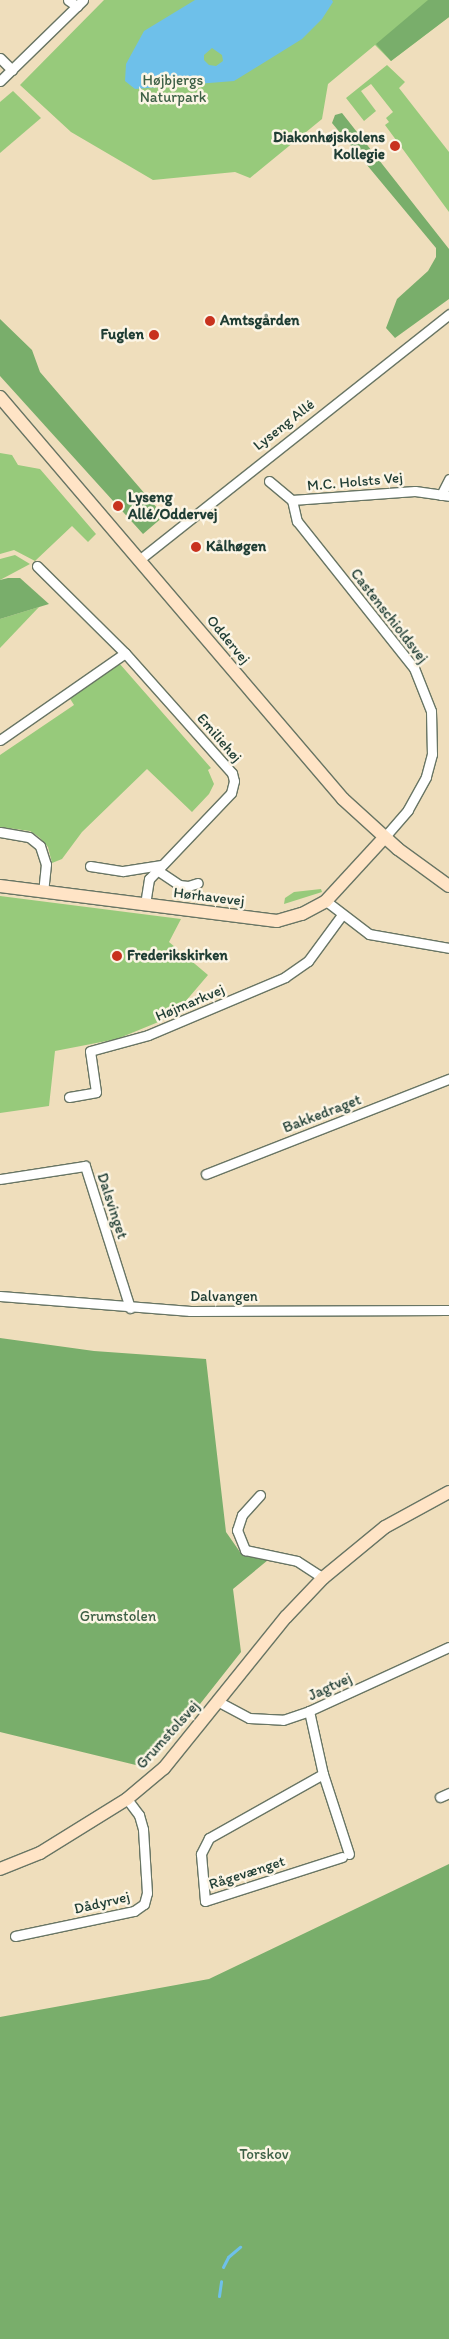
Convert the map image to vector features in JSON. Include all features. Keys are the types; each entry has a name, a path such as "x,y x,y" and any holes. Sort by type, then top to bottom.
{"street":[{"path":"68,0 80,3"},
{"path":"0,81 80,3"},
{"path":"0,58 12,70"},
{"name":"Lyseng Allé","path":"138,560 449,314"},
{"name":"Oddervej","path":"0,397 327,781 384,838 449,886"},
{"path":"445,496 449,479"},
{"name":"M.C. Holsts Vej","path":"269,481 292,500 414,491 445,496"},
{"name":"Castenschioldsvej","path":"292,500 297,521 414,668 431,711 432,754 426,776 408,810 384,838"},
{"name":"Emiliehøj","path":"38,566 125,652 232,773 234,781 231,793 150,879 145,905"},
{"path":"0,740 125,652"},
{"path":"0,832 29,837 40,846 46,864 43,891"},
{"name":"Hørhavevej","path":"0,886 277,921 302,914 326,901 384,838"},
{"path":"90,866 123,870 160,868 179,885 188,886 198,883"},
{"path":"326,901 341,916 360,930 376,936 449,948"},
{"name":"Højmarkvej","path":"69,1097 96,1092 90,1051 148,1036 285,977 308,961 341,916"},
{"name":"Bakkedraget","path":"206,1174 449,1079"},
{"name":"Dalsvinget","path":"0,1178 85,1166 130,1308"},
{"name":"Dalvangen","path":"0,1296 130,1308 210,1312 449,1310"},
{"name":"Grumstolsvej","path":"0,1869 40,1853 128,1800 164,1768 286,1617 323,1578 385,1527 449,1492"},
{"path":"260,1495 242,1514 237,1530 245,1550 296,1561 323,1578"},
{"name":"Jagtvej","path":"219,1702 238,1714 260,1720 283,1720 309,1711 449,1647"},
{"name":"Rågevænget","path":"309,1711 323,1774 345,1856 205,1901 201,1854 209,1838 323,1774"},
{"path":"440,1797 449,1793"},
{"name":"Dådyrvej","path":"15,1936 134,1911 144,1904 147,1893 143,1829 139,1815 128,1800"}],"green space":[{"name":"Højbjergs Naturpark","path":"104,0 449,0 449,17 391,61 375,45 328,84 322,119 250,178 235,172 153,180 71,132 20,85"},
{"path":"428,0 449,0 449,17 391,61 376,44"},
{"path":"387,65 405,82 399,88 449,152 449,212 385,125 389,122 386,118 393,112 371,84 361,91 376,111 364,121 346,98"},
{"path":"13,91 41,118 0,153 0,102"},
{"path":"342,113 449,249 449,299 395,338 386,328 397,299 428,271 436,257 436,248 332,123 335,115"},
{"path":"0,319 32,350 40,372 164,516 143,534 0,376"},
{"path":"0,453 12,455 18,465 40,469 96,534 88,542 72,526 35,561 14,550 0,554"},
{"path":"15,555 30,564 0,580 0,559"},
{"path":"20,578 49,604 0,619 0,580"},
{"path":"39,607 0,648 0,619"},
{"path":"119,663 211,768 208,770 214,784 209,794 192,812 147,769 82,832 62,859 52,863 48,847 39,837 30,831 0,827 0,755 74,705 69,697"},
{"path":"321,889 322,892 284,904 285,898 294,892"},
{"path":"0,896 181,919 169,942 208,975 173,1016 117,1039 55,1051 49,1106 0,1113"},
{"name":"Grumstolen","path":"0,1338 94,1351 206,1359 226,1532 240,1552 268,1560 233,1589 241,1652 174,1737 144,1767 0,1732"},
{"name":"Torskov","path":"449,1864 449,2339 0,2339 0,2017 209,1979"}],"water":[{"path":"195,0 332,0 333,2 322,19 302,39 234,81 135,89 125,81 126,64 144,31","holes":["212,48 222,55 223,61 216,66 209,65 204,60 204,55"]}],"waterway":[{"path":"223,2267 228,2257 240,2247"},
{"path":"219,2296 221,2281"}],"place":[{"name":"Diakonhøjskolens Kollegie","path":"395,146"},
{"name":"Amtsgården","path":"210,321"},
{"name":"Fuglen","path":"154,335"},
{"name":"Lyseng Allé/Oddervej","path":"118,506"},
{"name":"Kålhøgen","path":"196,547"},
{"name":"Frederikskirken","path":"117,956"}]}
